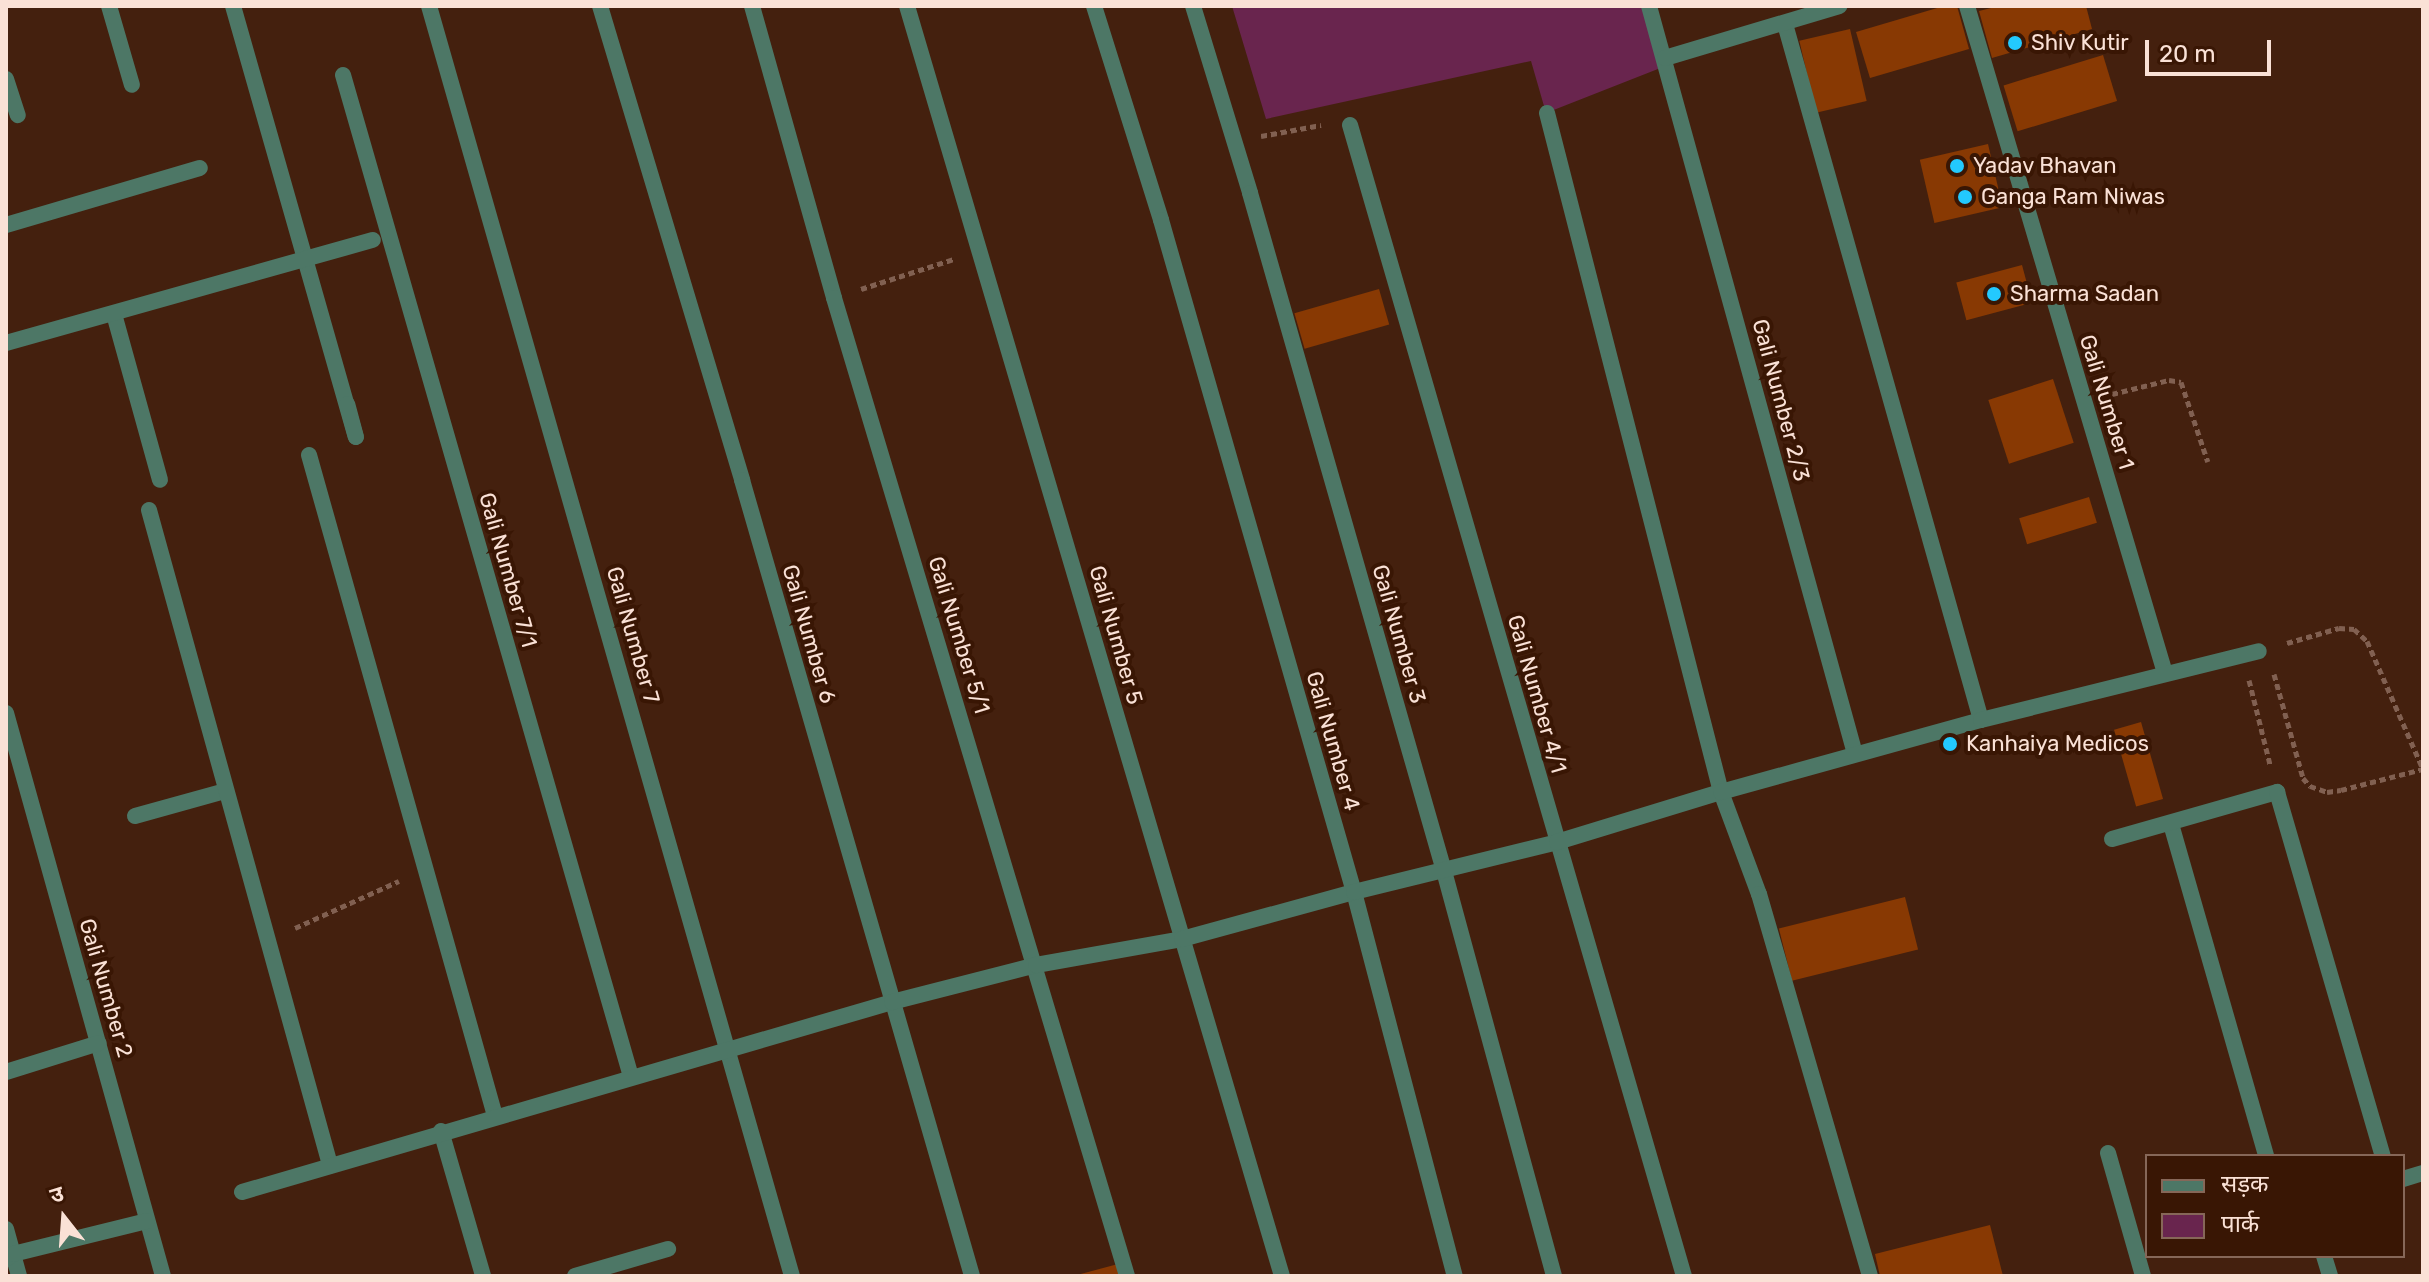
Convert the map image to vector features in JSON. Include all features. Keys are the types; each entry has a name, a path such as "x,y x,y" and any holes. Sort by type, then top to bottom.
{"street":[{"path":"109,6 132,85"},
{"path":"233,6 356,437 347,404"},
{"name":"Gali Number 7","path":"429,6 792,1276"},
{"name":"Gali Number 6","path":"600,6 742,480 972,1276"},
{"name":"Gali Number 5/1","path":"752,6 834,298 1127,1276"},
{"name":"Gali Number 5","path":"907,6 982,250 1282,1276"},
{"name":"Gali Number 4","path":"1094,6 1161,220 1354,892 1455,1276"},
{"name":"Gali Number 3","path":"1193,6 1444,871 1554,1276"},
{"name":"Gali Number 2/3","path":"1649,6 1855,754"},
{"path":"1665,58 1785,24 1812,10 1839,6"},
{"name":"Gali Number 1","path":"1967,6 2165,673"},
{"path":"1785,24 1981,720"},
{"name":"Gali Number 7/1","path":"343,75 631,1077"},
{"path":"6,79 18,115"},
{"path":"1547,113 1721,792 1759,894 1870,1276"},
{"name":"Gali Number 4/1","path":"1350,125 1684,1276"},
{"path":"6,225 200,168"},
{"path":"6,343 373,240"},
{"path":"114,314 160,480"},
{"path":"309,455 495,1116"},
{"path":"149,510 330,1165"},
{"path":"242,1192 441,1131 892,1002 1036,965 1182,939 1354,892 1557,842 1721,792 1981,720 2257,652"},
{"name":"Gali Number 2","path":"6,713 163,1276"},
{"path":"135,816 225,791"},
{"path":"2112,839 2277,792 2382,1154"},
{"path":"2171,824 2265,1154"},
{"path":"6,1072 99,1043"},
{"path":"441,1131 483,1276"},
{"path":"2108,1153 2143,1276"},
{"path":"10,1256 147,1221"},
{"path":"6,1229 10,1256 19,1276"},
{"path":"575,1276 668,1249"}],"path":[{"path":"1236,149 1251,138 1308,125 1350,125"},
{"path":"834,298 982,250"},
{"path":"2084,401 2169,380 2181,382 2208,462"},
{"path":"2339,628 2354,629 2367,641 2423,769 2341,790 2327,792 2310,786 2303,778 2257,652 2339,628"},
{"path":"2257,652 2277,792"},
{"path":"269,940 426,869"}],"green space":[{"path":"1232,6 1645,6 1663,67 1546,113 1531,61 1266,119"}],"building":[{"path":"1944,6 1957,6 1969,49 1870,78 1856,32"},
{"name":"Shiv Kutir","path":"1999,6 2086,6 2092,29 1992,58 1979,11"},
{"path":"1850,29 1867,101 1816,113 1799,41"},
{"path":"2103,55 2117,101 2018,131 2004,85"},
{"path":"1988,144 2003,207 1934,223 1920,160"},
{"name":"Sharma Sadan","path":"2022,265 2032,303 1966,320 1956,283"},
{"path":"1379,289 1389,325 1305,349 1294,313"},
{"path":"2053,379 2074,443 2009,464 1988,400"},
{"path":"2089,497 2097,523 2027,544 2019,518"},
{"path":"2141,722 2163,799 2136,807 2114,730"},
{"path":"1905,897 1918,949 1792,981 1779,928"},
{"path":"1990,1225 2003,1276 1880,1276 1875,1254"},
{"path":"1118,1264 1122,1276 1077,1276 1077,1275"}],"place":[{"name":"Shiv Kutir","path":"2015,43"},
{"name":"Yadav Bhavan","path":"1957,166"},
{"name":"Ganga Ram Niwas","path":"1965,197"},
{"name":"Sharma Sadan","path":"1994,294"},
{"name":"Kanhaiya Medicos","path":"1950,744"}]}
